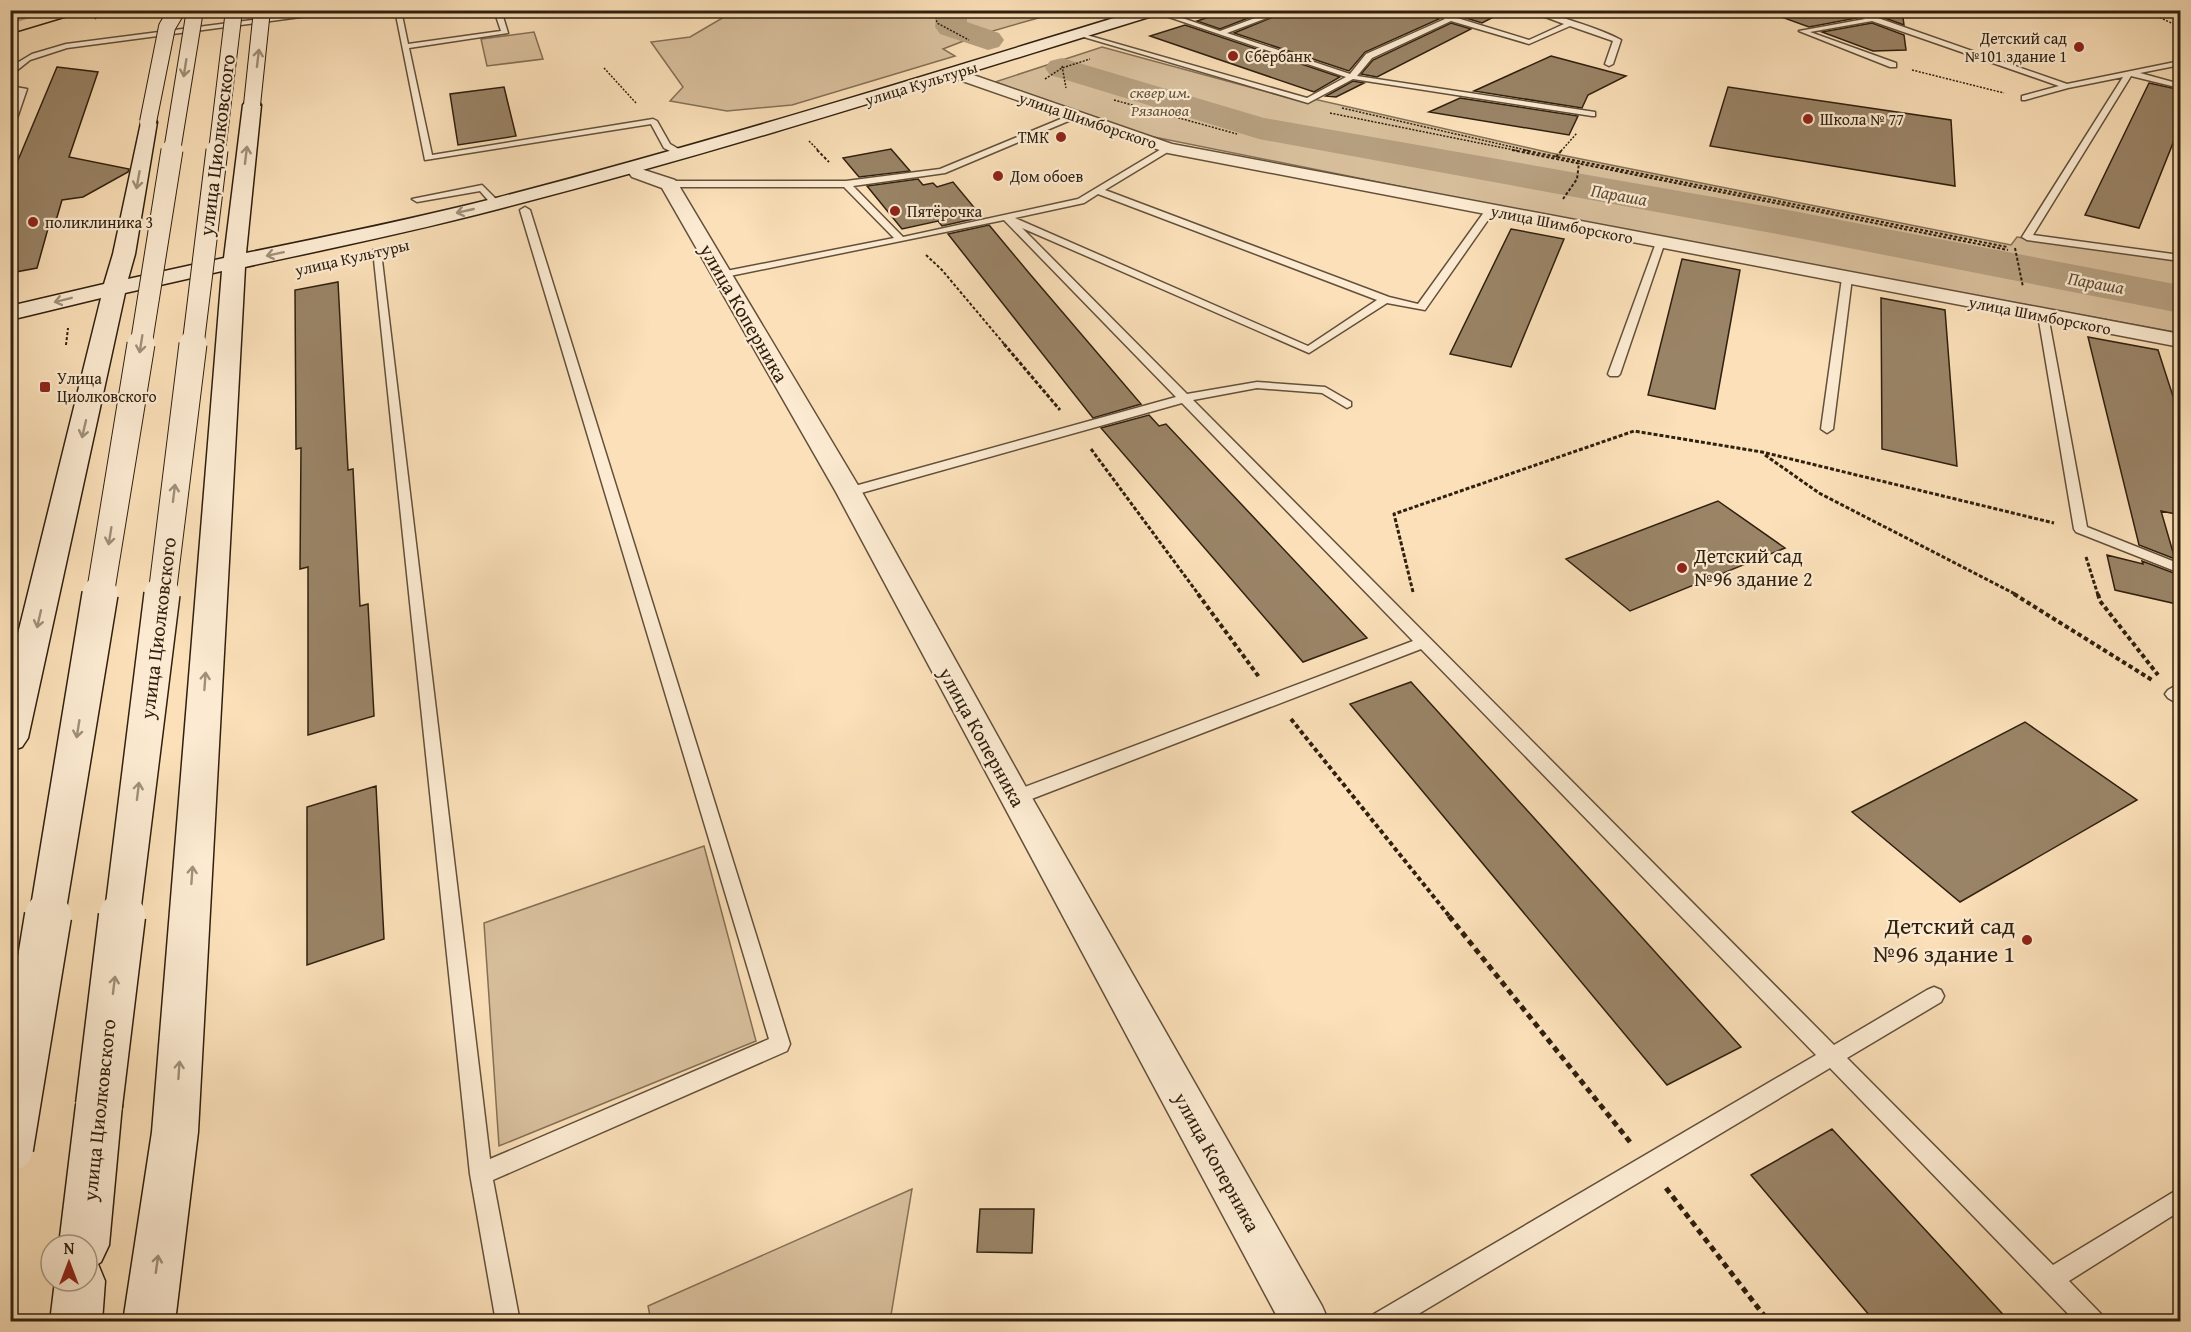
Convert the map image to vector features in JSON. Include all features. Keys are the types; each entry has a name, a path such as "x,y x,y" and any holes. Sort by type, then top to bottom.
{"main road":[{"path":"10,738 124,254 167,27 177,10"},
{"name":"улица Циолковского","path":"10,1148 195,10"},
{"name":"улица Циолковского","path":"85,1233 99,1105 234,10"},
{"path":"149,1322 175,1132 233,273 262,10"},
{"name":"улица Культуры","path":"10,329 112,299 233,273 685,154 1155,11"},
{"name":"улица Культуры","path":"233,273 375,252 525,210 638,173 685,154"},
{"name":"улица Культуры","path":"10,313 112,299"},
{"path":"76,1322 79,1293"}],"street":[{"name":"улица Шимборского","path":"953,73 1168,148 2181,341"},
{"path":"638,173 669,184"},
{"name":"улица Коперника","path":"669,184 720,275 849,492 1015,798 1306,1322"}],"lane":[{"path":"10,74 14,66 29,58 66,46 350,10"},
{"path":"398,10 428,158 653,121 667,146 685,154"},
{"path":"406,46 505,33 497,10"},
{"path":"1103,10 1129,19"},
{"path":"1220,33 1285,10"},
{"path":"1530,10 1617,40 1609,64"},
{"path":"1847,10 2067,86"},
{"path":"1155,11 1352,77 1592,114"},
{"path":"1425,11 1448,20 1529,42 1572,23"},
{"path":"1872,19 1802,31 1893,65"},
{"path":"1081,35 1308,101 1352,77 1369,56 1448,20"},
{"path":"2025,98 2067,86 2181,63"},
{"path":"2129,73 2181,86"},
{"path":"2129,73 2027,237 2181,258"},
{"path":"10,87 23,89 10,127"},
{"path":"669,184 846,183 942,171 1076,115"},
{"path":"720,275 1081,201 1168,148"},
{"path":"846,183 904,239"},
{"path":"417,199 482,188 496,204"},
{"path":"1098,191 1385,299 1421,308 1490,210"},
{"path":"481,1174 780,1044 525,210"},
{"path":"1006,218 1309,350 1385,299"},
{"path":"1006,218 2093,1322"},
{"path":"1614,375 1660,242"},
{"path":"375,252 481,1174 508,1322"},
{"path":"1827,429 1847,278"},
{"path":"2043,315 2079,529 2181,569"},
{"path":"849,492 1185,398 1257,385 1325,390 1347,404"},
{"path":"1015,798 1425,642"},
{"path":"1382,1322 1934,996"},
{"path":"2051,1279 2181,1199"}],"path":[{"path":"934,10 937,23 976,43"},
{"path":"2144,10 2181,27"},
{"path":"1040,82 1062,68 1091,59"},
{"path":"1052,68 1062,65 1066,88"},
{"path":"1893,65 2025,98"},
{"path":"604,68 653,121"},
{"path":"1112,100 1244,135"},
{"path":"1308,101 1579,164"},
{"path":"1321,112 2024,253"},
{"path":"803,134 846,183"},
{"path":"1555,157 1566,147"},
{"path":"1555,194 1566,196 1577,178 1579,164"},
{"path":"2015,250 2027,237"},
{"path":"904,239 942,270 1076,429 1275,699 1647,1164 1769,1322"},
{"path":"2015,250 2023,287"},
{"path":"1425,642 1394,514 1634,431 1762,452 2079,529 2100,601 2178,694"},
{"path":"1762,452 1819,493 2026,600 2178,694"}],"green space":[{"path":"736,10 950,11 949,27 974,37 943,49 955,56 792,105 727,111 670,101 683,87 651,42 690,37"},
{"path":"954,11 1022,11 1038,18 979,35 953,26"},
{"path":"534,32 543,59 487,66 481,39"},
{"name":"сквер им. Рязанова","path":"1102,47 1293,99 1305,97 1551,153 2011,245 2017,237 2180,261 2180,333 1567,220 1149,136 995,82"},
{"path":"704,846 756,1041 499,1146 484,923"},
{"path":"912,1189 890,1321 651,1321 648,1306"}],"building":[{"path":"1230,10 1269,10 1220,29 1197,21"},
{"path":"1290,10 1421,10 1439,19 1365,52 1349,71 1234,33"},
{"path":"1440,10 1507,10 1482,23"},
{"path":"1774,10 1842,10 1857,18 1809,27 1773,14"},
{"path":"1863,10 1902,10 1904,25"},
{"path":"1451,23 1471,29 1377,77 1361,74 1373,60"},
{"path":"1872,23 1904,35 1906,50 1873,51 1822,32"},
{"path":"1185,25 1340,77 1314,92 1150,36"},
{"path":"1551,56 1626,76 1588,95 1582,108 1474,91"},
{"path":"57,67 98,72 69,157 129,169 128,172 83,197 62,200 55,224 49,225 37,268 10,273 10,166 16,165"},
{"path":"1353,81 1364,83 1336,97 1326,96"},
{"path":"2149,83 2181,90 2181,123 2139,228 2085,215"},
{"path":"504,87 516,136 458,145 450,94"},
{"path":"1728,87 1951,120 1955,186 1710,146"},
{"path":"1460,98 1578,116 1569,135 1429,112"},
{"path":"891,149 910,171 859,177 843,158"},
{"path":"918,179 923,185 933,183 937,187 953,182 982,217 942,226 938,221 902,229 867,186"},
{"path":"989,225 1141,404 1093,418 948,234"},
{"path":"1511,229 1564,239 1511,367 1450,354"},
{"path":"1682,259 1740,270 1715,409 1648,395"},
{"path":"338,282 348,470 353,469 360,606 368,604 374,716 308,735 308,567 300,569 301,448 296,449 295,290"},
{"path":"1881,298 1945,310 1957,466 1882,449"},
{"path":"2088,337 2158,350 2181,421 2181,515 2161,511 2175,559 2139,545"},
{"path":"1149,415 1159,426 1166,424 1367,638 1303,662 1101,428"},
{"path":"1718,501 1785,548 1630,611 1566,559"},
{"path":"2107,555 2143,564 2142,561 2179,575 2181,605 2115,590"},
{"path":"1411,682 1741,1047 1667,1085 1350,704"},
{"path":"2025,722 2137,800 1960,902 1852,812"},
{"path":"376,786 384,939 307,965 307,807"},
{"path":"1832,1129 2010,1322 1875,1322 1751,1175"},
{"path":"980,1209 1034,1209 1032,1253 977,1252"}],"waterway":[{"name":"Параша","path":"10,15 26,10"},
{"name":"Параша","path":"952,10 951,27 988,40"},
{"name":"Параша","path":"1062,68 1259,128 1793,224 2180,299"}],"tram line":[{"path":"10,34 90,10"}],"place":[{"name":"Детский сад №101 здание 1","path":"2079,47"},
{"name":"Сбербанк","path":"1233,56"},
{"name":"Школа № 77","path":"1808,119"},
{"name":"ТМК","path":"1061,137"},
{"name":"Дом обоев","path":"998,176"},
{"name":"Пятёрочка","path":"895,211"},
{"name":"поликлиника 3","path":"33,222"},
{"name":"Улица Циолковского","path":"45,387"},
{"name":"Детский сад №96 здание 2","path":"1682,568"},
{"name":"Детский сад №96 здание 1","path":"2027,940"}]}
